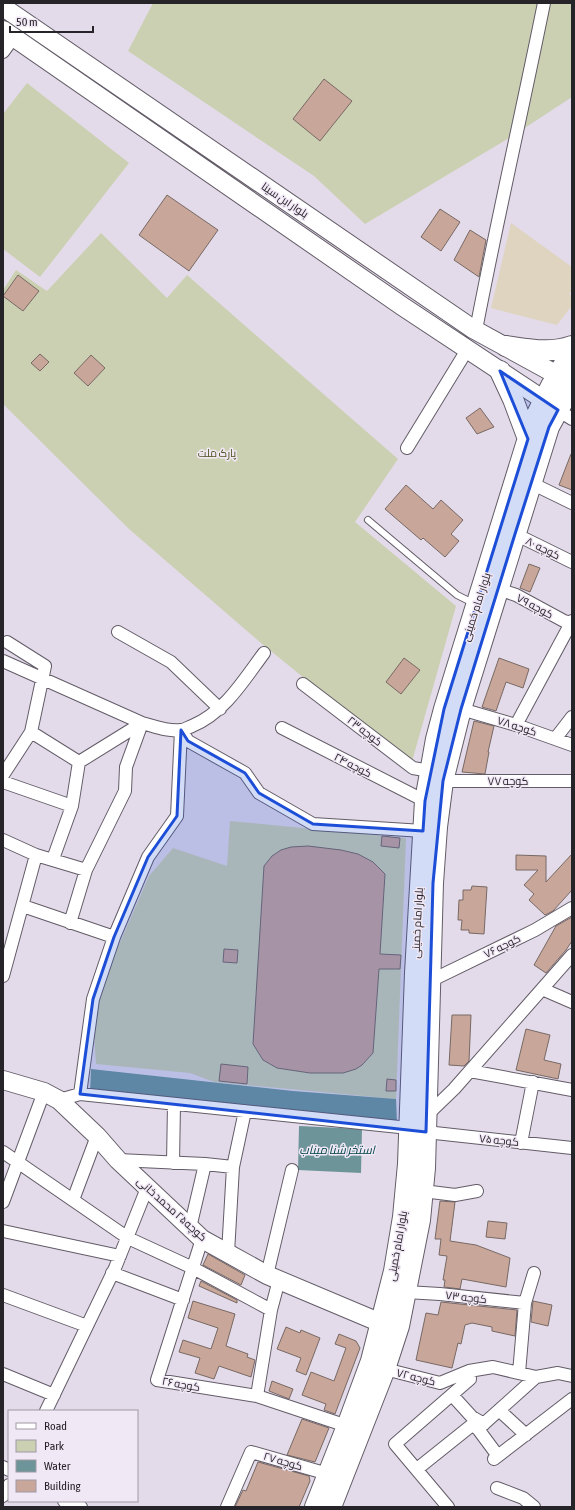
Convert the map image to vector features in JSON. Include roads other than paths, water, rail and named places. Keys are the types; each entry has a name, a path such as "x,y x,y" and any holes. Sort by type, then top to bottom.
{"main road":[{"name":"بلوار ابن سینا","path":"8,7 412,288 476,330 567,381"},
{"name":"بلوار ابن سینا","path":"8,34 402,306 558,410"},
{"path":"506,346 547,351 564,349 572,346"},
{"name":"بلوار امام خمینی","path":"331,1507 385,1370 399,1326 420,1220 423,1191 415,966 424,801 437,776 461,709 531,482 549,428 558,410 567,381 572,351"},
{"path":"500,371 513,399 528,439"},
{"name":"بلوار امام خمینی","path":"315,1507 371,1361 394,1271 403,1217 408,1164 421,1125 430,981 433,883 437,827 437,776 444,709 533,422 558,410"},
{"name":"کوچه۲۵ محمد خانی","path":"3,1080 52,1096 96,1136 118,1160 196,1233 273,1278 381,1323"}],"street":[{"path":"476,330 490,255 515,146 544,3"},
{"path":"3,52 8,34"},
{"path":"407,448 467,350"},
{"path":"531,482 572,503"},
{"name":"کوچه ۸۰","path":"515,534 572,562"},
{"name":"کوچه ۷۹","path":"498,589 516,595 564,621 572,622"},
{"path":"516,725 572,622"},
{"path":"118,632 171,662 220,709"},
{"path":"3,775 30,732 45,666 7,642"},
{"path":"3,661 142,723 160,728 181,730 208,718 220,709 231,697 264,653"},
{"name":"کوچه ۲۳","path":"303,684 413,768 437,776"},
{"name":"کوچه ۷۸","path":"461,709 516,725 572,745"},
{"path":"555,739 572,717"},
{"path":"53,859 72,806 79,762 142,723"},
{"path":"70,923 86,870 125,791 126,767 142,723"},
{"name":"کوچه ۲۴","path":"282,728 424,801"},
{"path":"181,730 188,741 245,773 259,793 313,824 422,831"},
{"path":"3,1202 18,1163 52,1096 80,1094 93,999 114,937 148,856 177,816 181,730"},
{"path":"30,732 79,762"},
{"name":"کوچه ۷۷","path":"437,776 572,781"},
{"path":"3,782 72,806"},
{"path":"3,840 36,855 86,870"},
{"path":"3,976 5,959 23,906 36,855"},
{"path":"23,906 114,937"},
{"name":"کوچه ۷۶","path":"430,981 535,930 572,908"},
{"path":"421,1125 572,955"},
{"path":"542,989 572,1002"},
{"path":"470,1071 572,1090"},
{"path":"521,1143 533,1082"},
{"name":"کوچه ۷۵","path":"80,1094 244,1111 421,1125 521,1143 572,1148"},
{"path":"173,1163 174,1104"},
{"path":"228,1253 233,1167 244,1111"},
{"path":"73,1200 96,1136"},
{"path":"3,1152 128,1238 193,1268 271,1310"},
{"path":"118,1160 205,1164 233,1167"},
{"name":"کوچه ۲۶","path":"205,1164 193,1268 157,1380 257,1396 347,1426"},
{"path":"257,1396 271,1310 273,1278 292,1170"},
{"path":"46,1410 120,1256 147,1188"},
{"path":"423,1191 455,1195 477,1191"},
{"path":"3,1231 120,1256"},
{"path":"112,1273 183,1300"},
{"path":"519,1372 525,1303 534,1273"},
{"name":"کوچه ۷۳","path":"406,1292 525,1303"},
{"path":"3,1295 87,1326"},
{"name":"کوچه ۷۲","path":"385,1370 440,1383 469,1371 493,1367 536,1377"},
{"path":"447,1507 395,1444 470,1379 469,1371"},
{"path":"417,1469 472,1425 481,1426 536,1377 558,1373 572,1376"},
{"path":"3,1374 54,1395"},
{"path":"452,1395 481,1426 496,1458 572,1399"},
{"path":"499,1410 526,1435"},
{"name":"کوچه ۲۷","path":"227,1507 251,1452 328,1474"},
{"path":"3,1496 8,1487"},
{"path":"497,1488 523,1498 534,1507"},
{"path":"64,1503 81,1507"}],"lane":[{"path":"368,520 457,595 477,605"}],"water":[{"path":"91,1069 293,1091 396,1099 397,1123 90,1093"},
{"name":"استخر شنا میناب","path":"299,1126 362,1129 361,1173 298,1170"}],"park label":[{"name":"پارک ملت","path":"217,453"}]}
